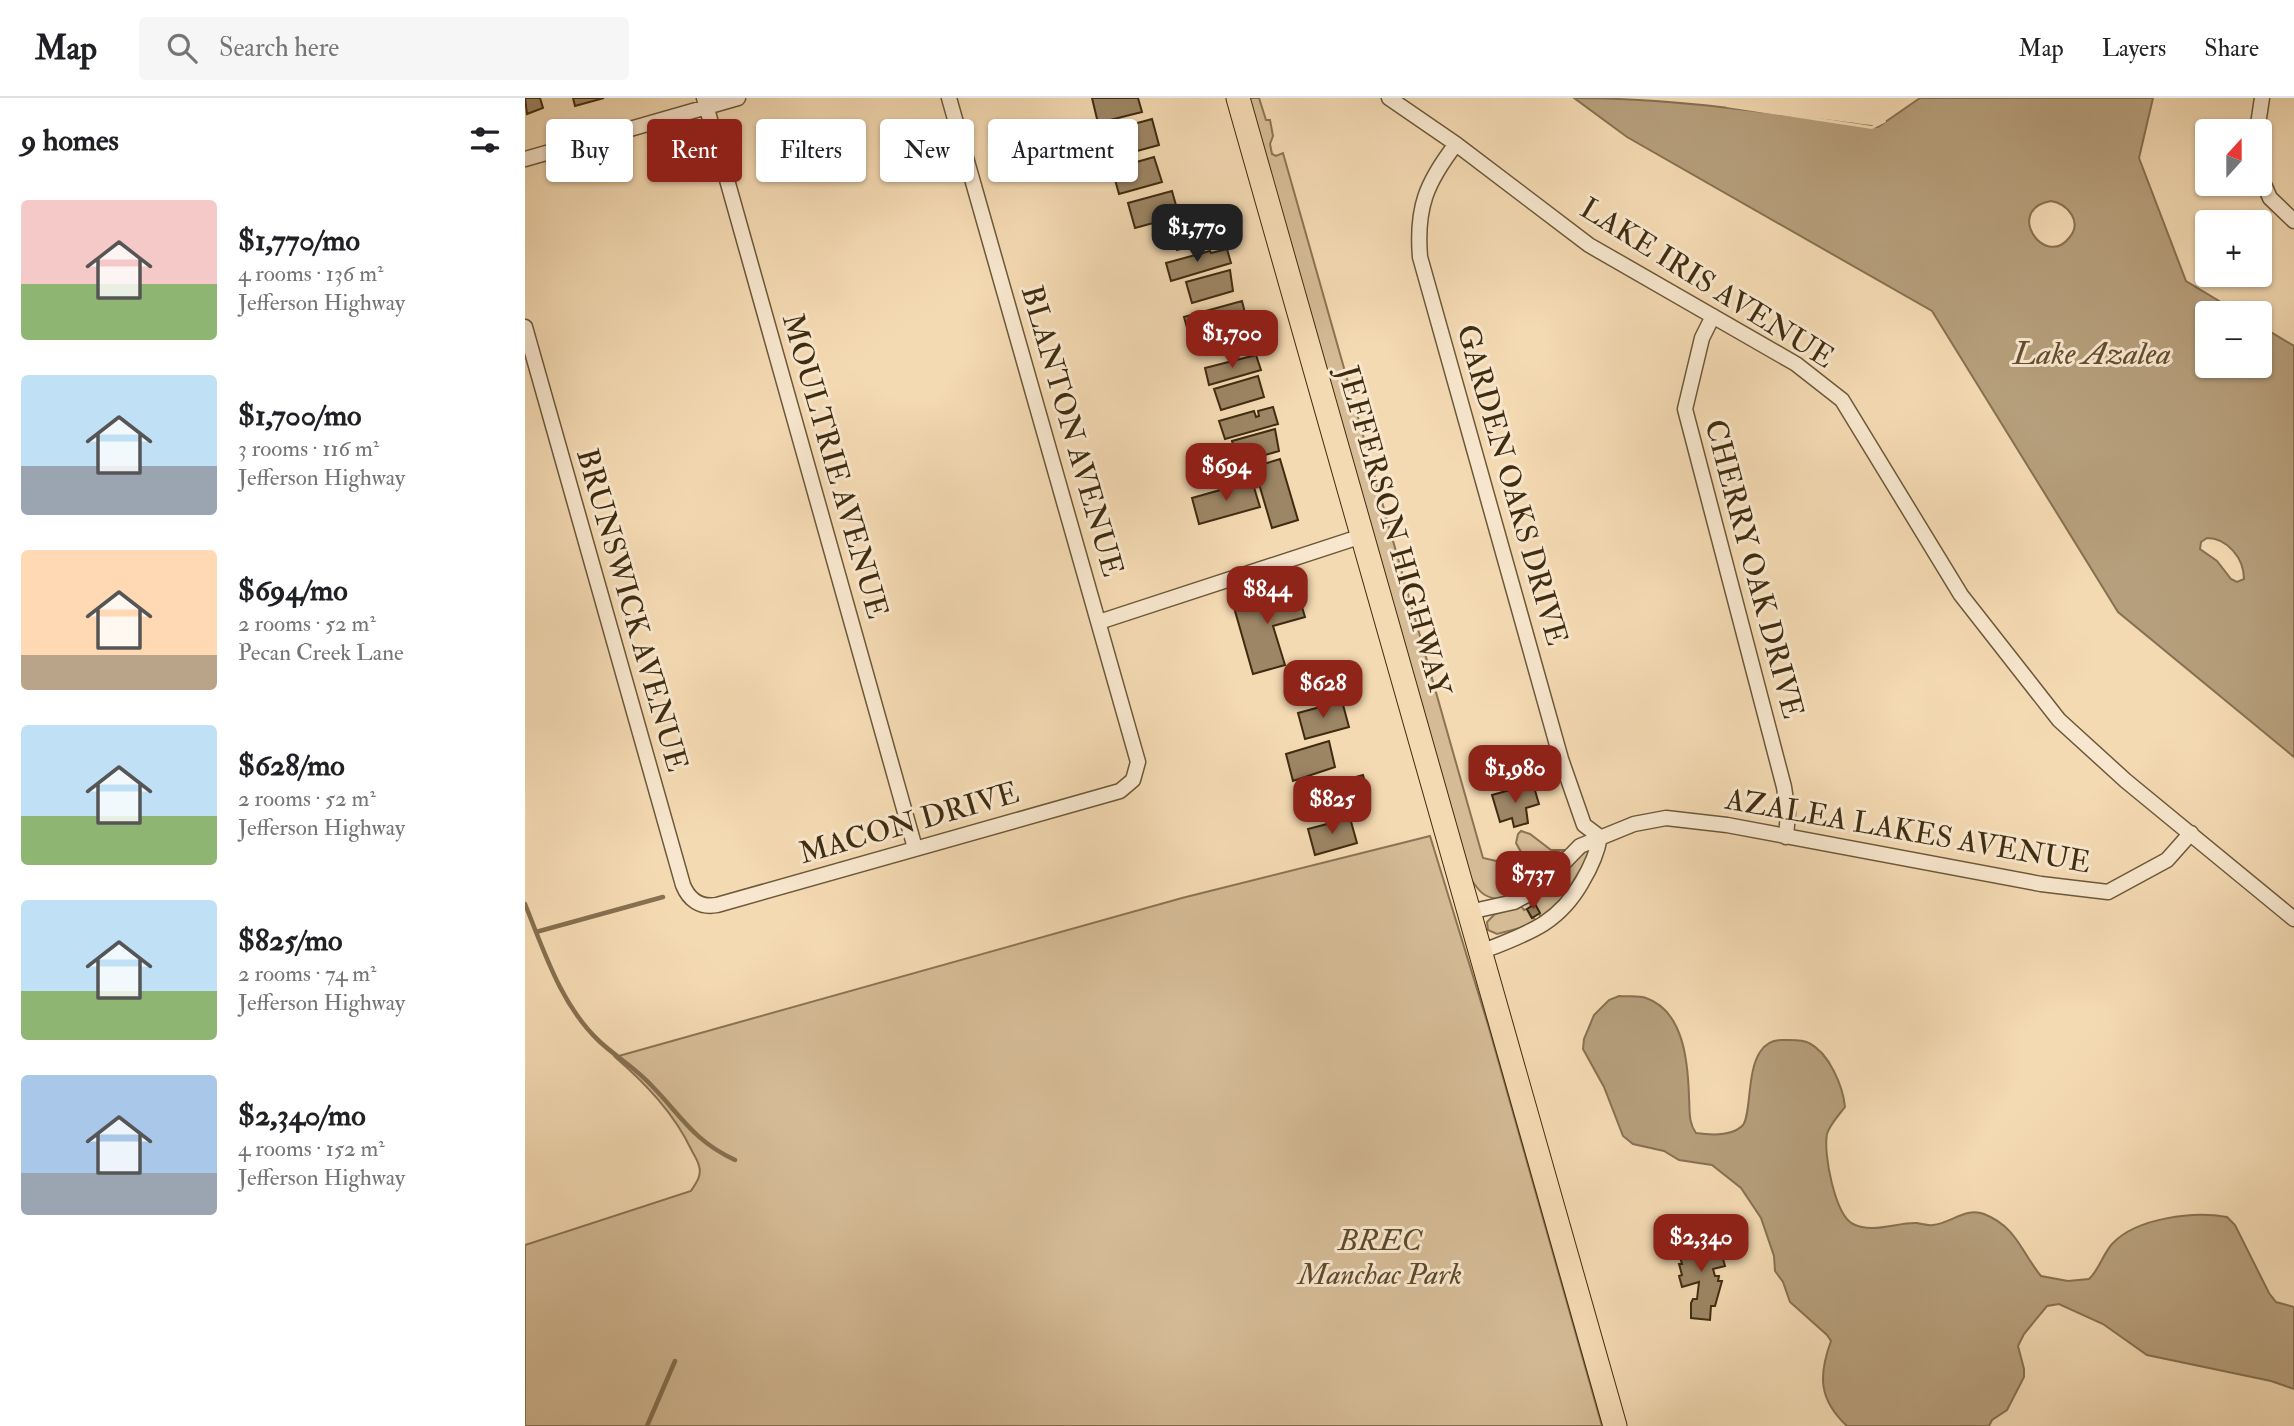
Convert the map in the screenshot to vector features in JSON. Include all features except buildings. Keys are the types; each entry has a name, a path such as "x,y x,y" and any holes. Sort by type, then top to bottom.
{"main road":[{"name":"JEFFERSON HIGHWAY","path":"1238,98 1615,1426"}],"street":[{"path":"525,159 706,103 738,98"},
{"name":"BLANTON AVENUE","path":"949,98 1138,762 1133,780"},
{"name":"LAKE IRIS AVENUE","path":"1389,98 1589,244 1796,364 1842,400 1961,595 2059,720 2126,781 2294,919"},
{"path":"2259,119 2263,98"},
{"name":"MOULTRIE AVENUE","path":"706,103 915,848"},
{"name":"GARDEN OAKS DRIVE","path":"1455,144 1430,185 1422,206 1418,229 1420,257 1561,759 1584,825 1600,837"},
{"path":"2269,196 2294,221"},
{"name":"CHERRY OAK DRIVE","path":"1713,316 1702,338 1685,409 1784,787 1788,813 1786,837"},
{"name":"BRUNSWICK AVENUE","path":"525,327 683,885 688,895 696,902"},
{"path":"1099,622 1362,536"},
{"name":"MACON DRIVE","path":"696,902 707,906 717,905 1120,791 1133,780"},
{"name":"AZALEA LAKES AVENUE","path":"1469,912 1514,902 1532,892 1580,846 1634,824 1667,818 1727,825 2041,884 2108,892 2167,860 2191,833"},
{"path":"1481,952 1543,925 1564,908 1596,856 1600,837"}],"green space":[{"path":"1246,98 1259,98 1266,120 1270,120 1272,154 1276,156 1283,153 1483,858 1505,863 1520,881 1529,871 1529,866 1516,843 1521,831 1530,834 1551,850 1564,850 1529,885 1507,897 1485,895 1470,878"},
{"name":"BREC Manchac Park","path":"1430,836 1489,1028 1602,1426 525,1426 525,1245 691,1191 699,1176 698,1162 677,1124 648,1089 615,1057 1182,898"},
{"path":"1590,847 1591,852 1563,898 1541,918 1535,904 1531,906 1529,902 1546,890"},
{"path":"1521,906 1536,920 1520,928 1497,934 1488,930 1487,922 1495,914"}],"water":[{"name":"Lake Azalea","path":"1574,98 1688,104 1878,127 1920,98 2153,98 2139,158 2186,281 2219,301 2195,301 2195,378 2272,378 2272,333 2294,346 2294,757 2118,612 1932,311 1627,137","holes":["2051,201 2072,215 2073,232 2059,246 2049,246 2040,242 2033,234 2029,224 2030,215 2037,206","2207,538 2227,545 2238,557 2244,579 2237,582 2231,579 2217,561 2200,549 2201,542"]},
{"path":"1619,996 1643,997 1659,1005 1669,1014 1676,1026 1685,1054 1690,1116 1696,1133 1714,1135 1733,1132 1743,1125 1756,1060 1767,1045 1779,1040 1796,1040 1806,1042 1823,1054 1838,1080 1845,1107 1827,1134 1827,1155 1832,1183 1841,1209 1853,1224 1861,1227 1909,1223 1940,1224 1977,1212 1995,1219 2011,1233 2041,1276 2068,1281 2089,1279 2113,1243 2136,1228 2166,1218 2182,1216 2227,1217 2235,1225 2269,1293 2276,1302 2294,1307 2294,1389 2271,1381 2147,1355 2103,1324 2059,1304 2047,1306 2024,1334 2018,1346 2024,1377 2007,1410 1992,1420 1989,1426 1847,1426 1831,1407 1824,1387 1824,1365 1831,1341 1790,1302 1783,1282 1775,1271 1774,1256 1761,1218 1741,1188 1712,1165 1679,1160 1664,1151 1633,1144 1623,1136 1604,1087 1583,1049 1584,1039 1594,1015 1609,1000"}],"pier":[{"path":"1727,104 1872,126 1885,119 1886,122 1872,129 1726,107"}],"waterway":[{"path":"536,932 663,897"},
{"path":"525,904 555,977 586,1027 646,1080 689,1128 735,1160"},
{"path":"647,1426 675,1361"}]}
